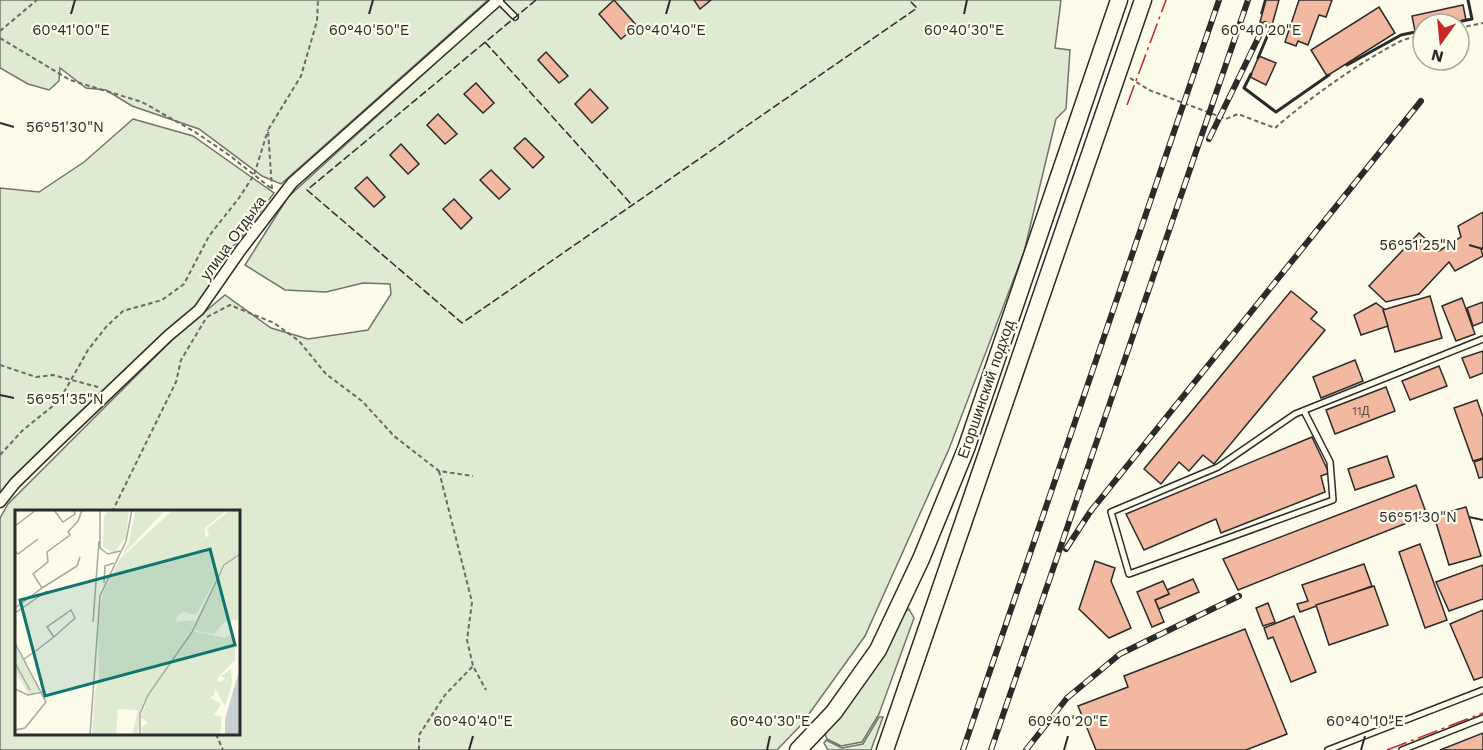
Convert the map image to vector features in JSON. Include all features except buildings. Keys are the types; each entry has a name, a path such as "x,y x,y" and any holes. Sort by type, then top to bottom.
{"main road":[{"name":"Егоршинский подход","path":"798,750 834,712 878,651 921,559 966,449 1119,0"},
{"name":"Егоршинский подход","path":"885,750 1143,0"}],"street":[{"name":"улица Отдыха","path":"0,502 15,483 168,336 199,310 292,183 498,0"}],"lane":[{"path":"498,0 515,18"},
{"path":"1304,411 1330,462 1333,500 1129,574 1111,512 1218,466 1295,414 1483,339"},
{"path":"878,750 912,672"},
{"path":"1328,750 1483,690"},
{"path":"807,750 834,712"},
{"path":"1402,750 1483,718"}],"path":[{"path":"0,31 37,0"},
{"path":"0,455 23,430 59,401 88,350 106,327 123,311 162,300 184,284 209,236 254,176 268,130 301,76 317,21 318,0"},
{"path":"1119,70 1149,90 1226,119 1238,114 1275,128 1360,66 1402,40 1411,38"},
{"path":"0,39 70,80 142,102 195,132 272,189 268,130"},
{"path":"113,510 176,382 181,360 206,318 230,305 274,323 299,341 326,374 362,401 394,436 439,471 473,476"},
{"path":"0,365 36,377 53,375 112,390"},
{"path":"439,471 472,602 467,640 472,666 486,690"},
{"path":"419,750 419,735 445,695 472,666"},
{"path":"216,735 223,750"}],"green space":[{"path":"0,0 488,0 281,184 262,176 199,129 132,106 106,90 86,88 60,68 59,81 49,90 28,84 0,68"},
{"path":"505,0 1061,0 1055,48 1070,50 1066,109 1056,119 1024,252 949,449 865,636 801,725 777,750 0,750 0,518 8,504 175,337 225,295 271,328 308,339 368,330 391,294 390,284 363,283 326,292 285,290 245,265 288,197"},
{"path":"133,119 193,136 274,193 237,243 216,258 207,296 63,428 0,493 0,188 39,192 84,162"},
{"path":"909,609 914,618 879,714 862,742 841,746 827,739 825,734 855,694 901,615"},
{"path":"879,717 883,717 871,750 828,750 824,743 826,740 842,748 863,744"}],"railway":[{"path":"963,750 1219,0"},
{"path":"991,750 1248,0"},
{"path":"1209,139 1265,24"},
{"path":"1066,549 1090,512 1421,101"},
{"path":"1026,750 1067,698 1120,654 1239,596"}],"fence":[{"path":"536,0 307,190 462,323 917,8 909,0"},
{"path":"485,42 632,205"}],"wall":[{"path":"1468,0 1471,12"},
{"path":"1471,14 1471,19"},
{"path":"1258,58 1272,25 1268,24"},
{"path":"1347,65 1401,35 1411,33"},
{"path":"1251,74 1244,88 1276,112 1329,75"}],"power":[{"path":"1127,105 1166,0"},
{"path":"1387,750 1483,713"}]}
